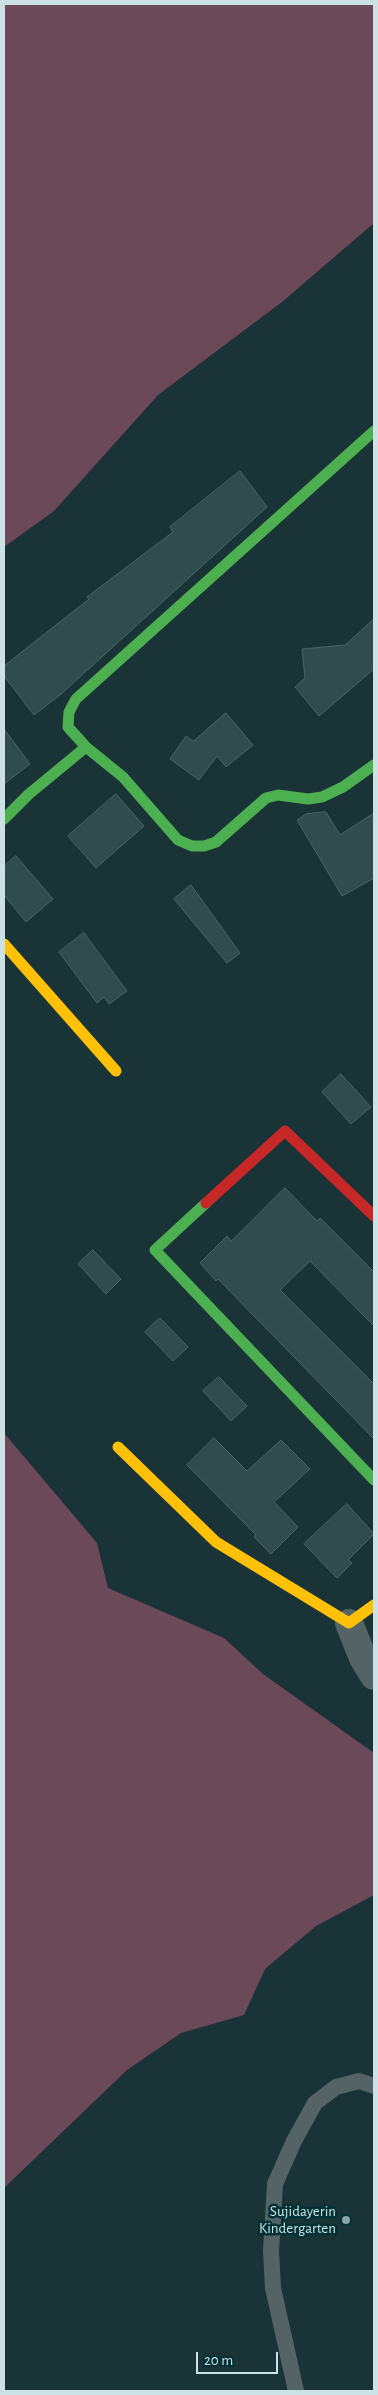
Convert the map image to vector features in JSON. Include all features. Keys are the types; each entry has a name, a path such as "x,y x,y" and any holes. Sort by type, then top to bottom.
{"street":[{"path":"374,431 92,686 76,698 68,710 68,727 86,747 100,755 112,766 178,840 187,846 198,848 214,843 234,830 266,798 281,794 296,799 321,797 374,765"},
{"path":"4,819 29,794 86,747"},
{"path":"4,944 116,1071"},
{"path":"374,1216 285,1131 155,1250 374,1480"},
{"path":"118,1447 216,1542 349,1623 363,1658 374,1676"},
{"path":"349,1623 374,1605"}],"lane":[{"path":"296,2391 272,2288 275,2184 294,2141 315,2103 336,2086 359,2081 374,2086"}],"shaded area":[{"path":"4,4 374,4 374,223 282,302 158,395 54,511 4,547"},
{"path":"4,1433 97,1543 108,1588 224,1638 263,1674 374,1753 374,1895 316,1926 265,1969 244,2015 181,2033 127,2070 5,2187"}],"building":[{"path":"240,471 267,507 60,695 34,715 4,676 4,666 89,599 87,597 173,532 170,527"},
{"path":"374,619 374,669 319,716 295,687 305,678 302,649 345,645"},
{"path":"226,713 253,745 226,767 217,756 199,780 170,759 186,736 193,741"},
{"path":"4,729 30,764 4,784"},
{"path":"116,794 144,826 96,868 68,836"},
{"path":"326,812 340,835 374,813 374,878 342,896 297,820 306,814"},
{"path":"16,856 53,899 26,922 4,895 4,866"},
{"path":"191,885 240,953 227,963 174,899"},
{"path":"84,933 127,991 109,1004 104,997 97,1003 59,952"},
{"path":"341,1074 371,1107 351,1124 322,1092"},
{"path":"285,1188 317,1221 320,1218 374,1272 374,1326 310,1261 280,1290 374,1384 374,1439 218,1279 216,1281 200,1263 227,1236 231,1241"},
{"path":"93,1250 121,1279 106,1294 78,1264"},
{"path":"160,1318 188,1347 173,1361 145,1332"},
{"path":"219,1377 247,1406 231,1421 203,1391"},
{"path":"214,1438 247,1471 281,1440 310,1469 274,1502 298,1527 271,1554 254,1537 256,1535 187,1465"},
{"path":"347,1504 374,1534 348,1560 352,1563 337,1578 304,1544"}],"traffic: fast":[{"path":"86,747 68,727 69,712 76,699 374,431"},
{"path":"4,819 29,794 86,747 123,777 178,840 192,846 204,846 216,842 266,798 278,795 308,799 322,797 343,787 374,765"},
{"path":"206,1203 155,1250 374,1480"}],"traffic: slow":[{"path":"4,944 116,1071"},
{"path":"118,1447 216,1542 349,1623 374,1605"}],"traffic: jam":[{"path":"206,1203 285,1131 374,1216"}],"place":[{"name":"Sujidayerin Kindergarten","path":"346,2220"}]}
